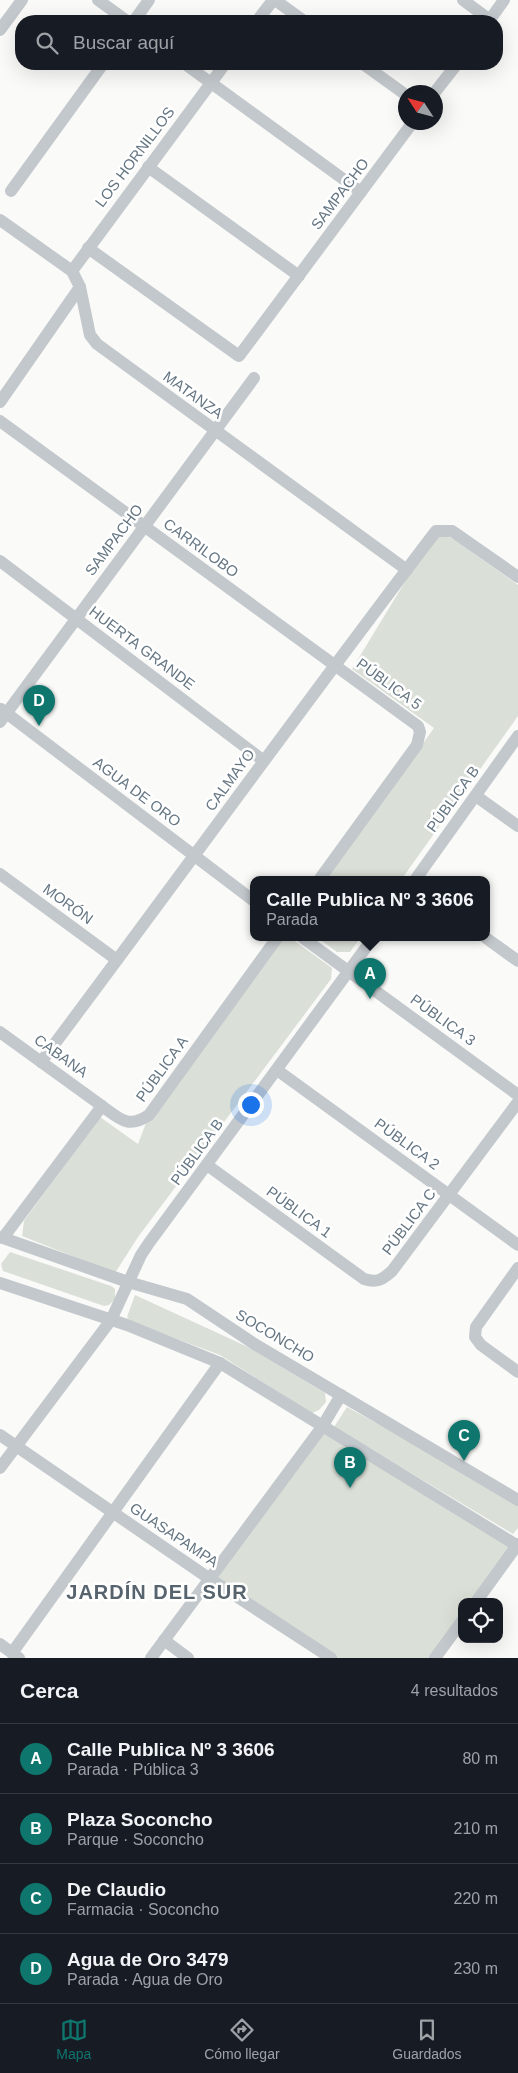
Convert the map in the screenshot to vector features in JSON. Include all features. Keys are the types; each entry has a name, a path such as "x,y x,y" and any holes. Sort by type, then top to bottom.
{"street":[{"path":"0,30 22,0"},
{"path":"98,0 119,15"},
{"path":"138,15 149,0"},
{"path":"262,15 274,0 295,15"},
{"path":"463,0 482,15"},
{"path":"493,15 504,0"},
{"path":"12,191 99,70"},
{"path":"193,70 361,192"},
{"name":"LOS HORNILLOS","path":"72,271 221,70"},
{"path":"371,70 398,89"},
{"path":"441,85 452,70"},
{"name":"SAMPACHO","path":"88,248 239,356 407,130"},
{"path":"148,167 299,276"},
{"name":"MATANZA","path":"0,220 72,271 80,287 90,335 96,344 407,570"},
{"path":"0,402 80,287"},
{"name":"SAMPACHO","path":"2,715 76,619 254,378"},
{"name":"CARRILOBO","path":"0,421 334,665"},
{"name":"CALMAYO","path":"41,1062 195,857 334,665 436,531 452,531 518,577"},
{"name":"HUERTA GRANDE","path":"0,561 264,761"},
{"name":"PÚBLICA 5","path":"322,876 416,745 420,732 418,726 411,720 334,665"},
{"name":"AGUA DE ORO","path":"2,715 250,898"},
{"name":"PÚBLICA B","path":"418,876 518,736"},
{"path":"476,796 518,826"},
{"name":"MORÓN","path":"0,874 117,960"},
{"name":"PÚBLICA A","path":"102,1106 123,1121 139,1121 149,1115 275,941"},
{"path":"307,941 348,972"},
{"name":"PÚBLICA B","path":"0,1468 111,1320 141,1255 371,941"},
{"path":"490,941 518,961"},
{"name":"PÚBLICA 3","path":"348,972 518,1095"},
{"name":"CABANA","path":"0,1032 102,1106"},
{"name":"PÚBLICA 2","path":"277,1070 518,1245"},
{"name":"PÚBLICA C","path":"374,1282 382,1280 392,1271 518,1102"},
{"path":"2,1238 102,1106"},
{"name":"PÚBLICA 1","path":"207,1165 364,1279 374,1282"},
{"name":"SOCONCHO","path":"2,1238 128,1282 187,1299 256,1345 518,1500"},
{"path":"518,1268 476,1327 475,1337 481,1345 518,1372"},
{"path":"0,1283 111,1320 220,1363 518,1545 479,1598"},
{"path":"0,1644 15,1656 220,1363"},
{"path":"151,1658 322,1427 341,1395"},
{"name":"GUASAPAMPA","path":"0,1435 113,1514 327,1657"},
{"path":"435,1658 458,1626"},
{"path":"164,1640 188,1658"}],"shaded area":[{"path":"436,531 453,539 518,585 518,716 404,876 329,876 434,728 352,669"},
{"path":"280,941 295,941 332,968 331,979 138,1237 115,1273 22,1236 24,1221 100,1117 138,1144 149,1115 247,978"},
{"path":"322,941 358,941 350,952 337,952"},
{"path":"10,1252 111,1286 115,1289 115,1299 109,1305 104,1306 3,1271 1,1264"},
{"path":"135,1295 248,1347 325,1393 326,1402 319,1410 312,1413 220,1355 132,1322 127,1317"},
{"path":"347,1407 518,1502 518,1528 513,1534 334,1427"},
{"path":"322,1427 517,1545 479,1598 458,1598 458,1626 435,1658 331,1658 210,1579"}],"place":[{"name":"Agua de Oro 3479","path":"39,726"},
{"name":"Calle Publica Nº 3 3606","path":"370,999"},
{"name":"De Claudio","path":"464,1461"},
{"name":"Plaza Soconcho","path":"350,1488"}],"district":[{"name":"JARDÍN DEL SUR","path":"157,1592"}]}
